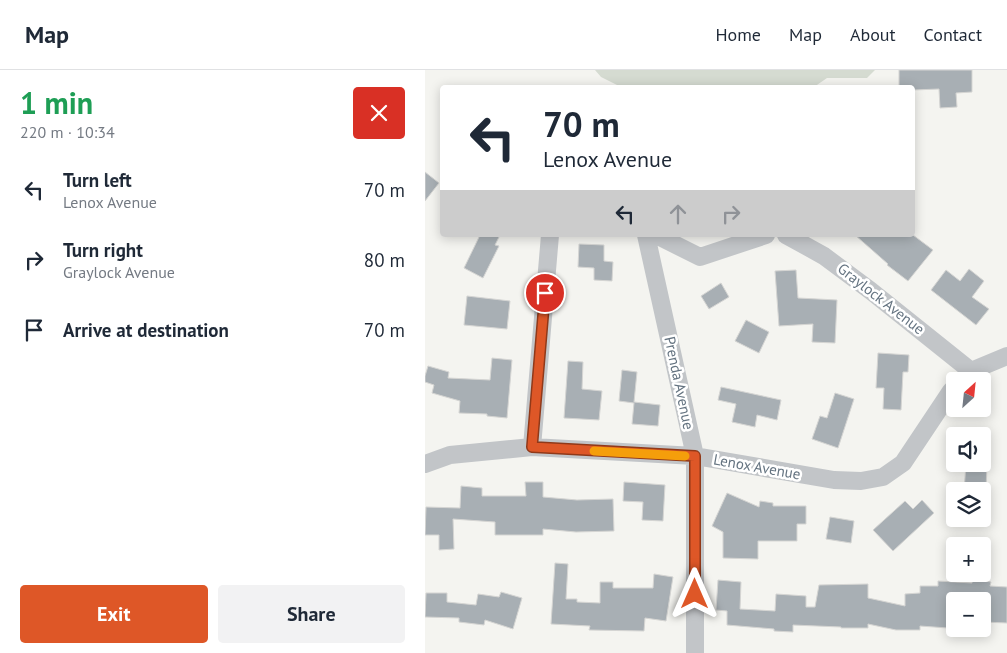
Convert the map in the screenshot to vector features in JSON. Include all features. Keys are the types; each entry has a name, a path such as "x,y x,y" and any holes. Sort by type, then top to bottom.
{"street":[{"path":"532,447 550,237"},
{"name":"Prenda Avenue","path":"646,237 695,456 695,653"},
{"path":"660,237 700,258 760,237"},
{"name":"Graylock Avenue","path":"789,237 824,256 871,291 962,372"},
{"path":"974,372 1007,356"},
{"name":"Lenox Avenue","path":"425,464 450,455 532,447 695,456 834,480 861,481 883,477 903,464 946,399"}],"shaded area":[{"path":"595,70 875,70 867,78 827,78 817,85 617,85 601,77"}],"building":[{"path":"899,70 972,70 972,92 956,93 957,107 940,108 939,89 915,90 915,85 899,85"},
{"path":"425,172 439,183 425,201"},
{"path":"915,236 933,250 908,281 857,237"},
{"path":"479,237 499,237 495,245 499,246 483,278 464,268"},
{"path":"579,244 604,245 604,261 613,262 612,281 594,280 594,268 578,267"},
{"path":"969,269 984,281 972,297 989,309 976,325 931,290 946,270 960,281"},
{"path":"796,270 798,298 837,300 835,343 812,342 813,324 779,326 775,271"},
{"path":"721,283 729,297 709,309 701,296"},
{"path":"467,296 510,301 507,329 464,325"},
{"path":"746,320 769,332 759,353 735,341"},
{"path":"878,353 909,355 908,372 903,372 901,410 883,409 884,388 876,388"},
{"path":"492,358 512,360 507,418 487,416 487,414 459,413 460,401 432,393 434,385 425,382 428,366 449,372 448,378 490,380"},
{"path":"568,361 583,362 582,389 602,391 599,420 564,418"},
{"path":"622,370 637,372 634,402 660,405 658,426 632,424 634,403 619,401"},
{"path":"721,387 781,400 777,420 757,415 755,427 732,422 736,404 718,400"},
{"path":"835,393 854,399 838,448 812,439 820,416 827,418"},
{"path":"965,472 987,472 986,482 965,482"},
{"path":"525,482 543,482 543,497 577,500 613,499 614,531 576,532 543,529 543,535 495,535 495,522 453,519 454,549 439,550 439,535 425,535 426,507 460,508 461,486 482,488 482,496 526,496"},
{"path":"624,482 665,485 663,521 642,520 643,502 623,501"},
{"path":"727,493 759,507 760,501 773,503 773,506 806,506 806,524 797,524 797,541 758,541 758,559 723,558 723,532 712,526"},
{"path":"922,500 934,513 893,551 873,530 905,501 913,509"},
{"path":"830,517 854,521 851,543 826,539"},
{"path":"555,563 568,564 566,599 577,599 577,602 600,603 600,582 613,582 613,588 653,588 654,574 673,577 666,621 645,618 644,631 589,630 590,626 551,624"},
{"path":"718,580 741,582 740,609 775,611 776,594 806,596 806,607 815,607 819,585 868,584 868,598 905,606 905,594 920,593 920,586 938,586 938,581 991,582 990,586 1007,587 1007,623 991,622 991,592 946,592 946,628 920,626 920,630 896,630 868,624 868,628 793,625 793,632 774,631 774,629 727,625 727,611 716,610"},
{"path":"501,592 522,598 513,629 485,620 484,625 459,622 459,618 425,617 426,593 447,593 447,602 476,605 478,594 499,597"}],"slow traffic":[{"path":"594,451 685,456"}],"route":[{"path":"545,293 532,447 695,456 695,594"}]}
